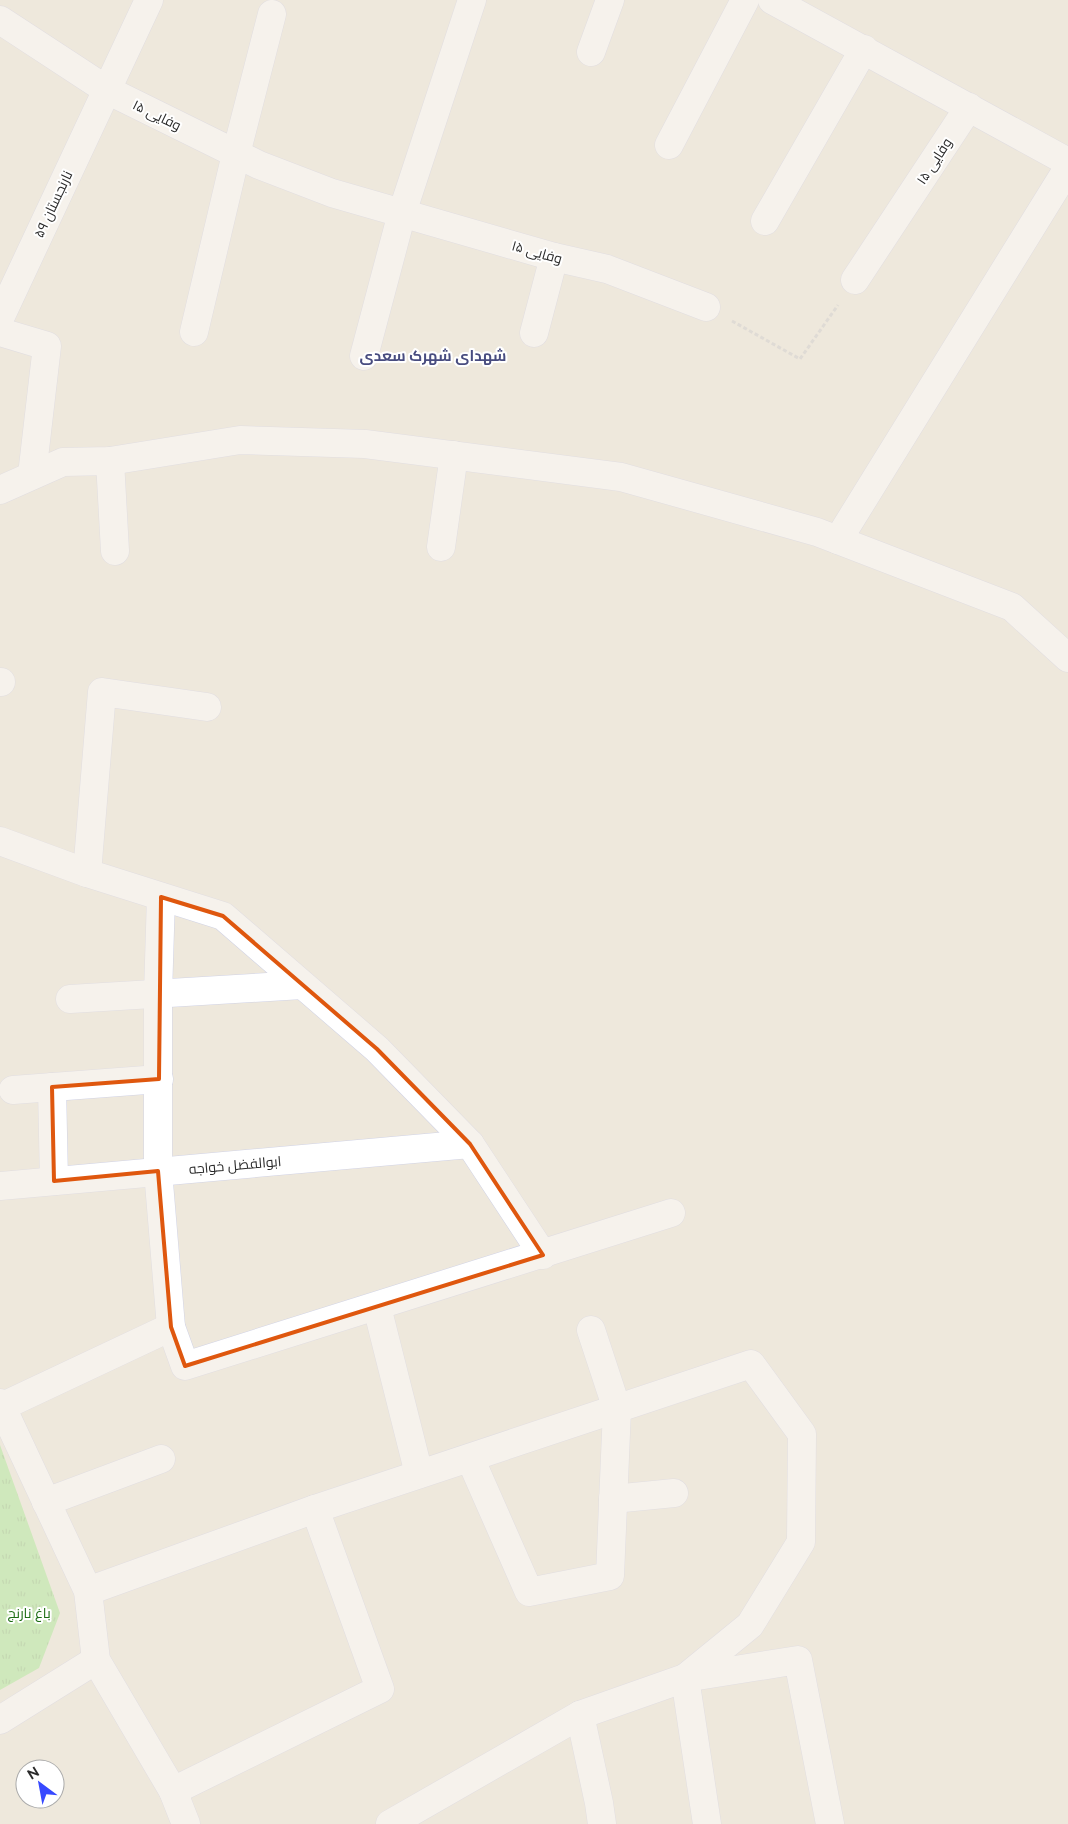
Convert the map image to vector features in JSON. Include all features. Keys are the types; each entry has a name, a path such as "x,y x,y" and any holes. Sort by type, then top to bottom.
{"street":[{"name":"نارنجستان ۵۹","path":"0,318 149,0"},
{"path":"364,356 402,213 472,0"},
{"path":"591,52 610,0"},
{"path":"669,145 745,0"},
{"path":"772,0 1068,162"},
{"path":"194,332 236,154 272,14"},
{"name":"وفایی ۱۵","path":"0,20 107,90 259,165 332,193 554,257 607,269 706,307"},
{"path":"765,221 864,49"},
{"name":"وفایی ۱۵","path":"855,280 969,107"},
{"path":"838,540 1068,168"},
{"path":"534,333 554,257"},
{"path":"0,332 47,346 32,476"},
{"path":"0,490 63,462 110,461 240,440 365,444 621,477 817,532 1012,607 1068,658"},
{"path":"441,547 454,455"},
{"path":"110,461 115,551"},
{"path":"87,873 102,692 207,707"},
{"path":"0,841 87,873 223,916 377,1049 470,1144 543,1254"},
{"path":"161,897 158,994 158,1171 171,1327 185,1366 671,1213"},
{"path":"70,999 302,985"},
{"path":"13,1090 159,1079"},
{"path":"52,1087 54,1181"},
{"name":"ابوالفضل خواجه","path":"0,1186 470,1144"},
{"path":"377,1306 419,1474"},
{"path":"171,1327 1,1405 88,1591 96,1660 173,1791 186,1824"},
{"path":"470,1458 529,1592 610,1576 617,1408 591,1330"},
{"path":"88,1591 315,1509 751,1364 802,1434 801,1542 750,1625 685,1678"},
{"path":"46,1502 161,1459"},
{"path":"613,1499 674,1494"},
{"path":"173,1791 380,1689 315,1509"},
{"path":"0,1720 96,1660"},
{"path":"390,1824 580,1715 685,1678 798,1660 830,1824"},
{"path":"685,1678 707,1824"},
{"path":"580,1715 602,1824"}],"path":[{"path":"706,307 800,359 855,280"}],"highlighted area":[{"path":"161,897 223,916 377,1049 470,1144 543,1255 185,1366 171,1327 158,1171 54,1181 52,1087 159,1079"}],"green space":[{"name":"باغ نارنج","path":"0,1445 60,1613 39,1668 0,1690"}],"district":[{"name":"شهدای شهرک سعدی","path":"433,356"}]}
